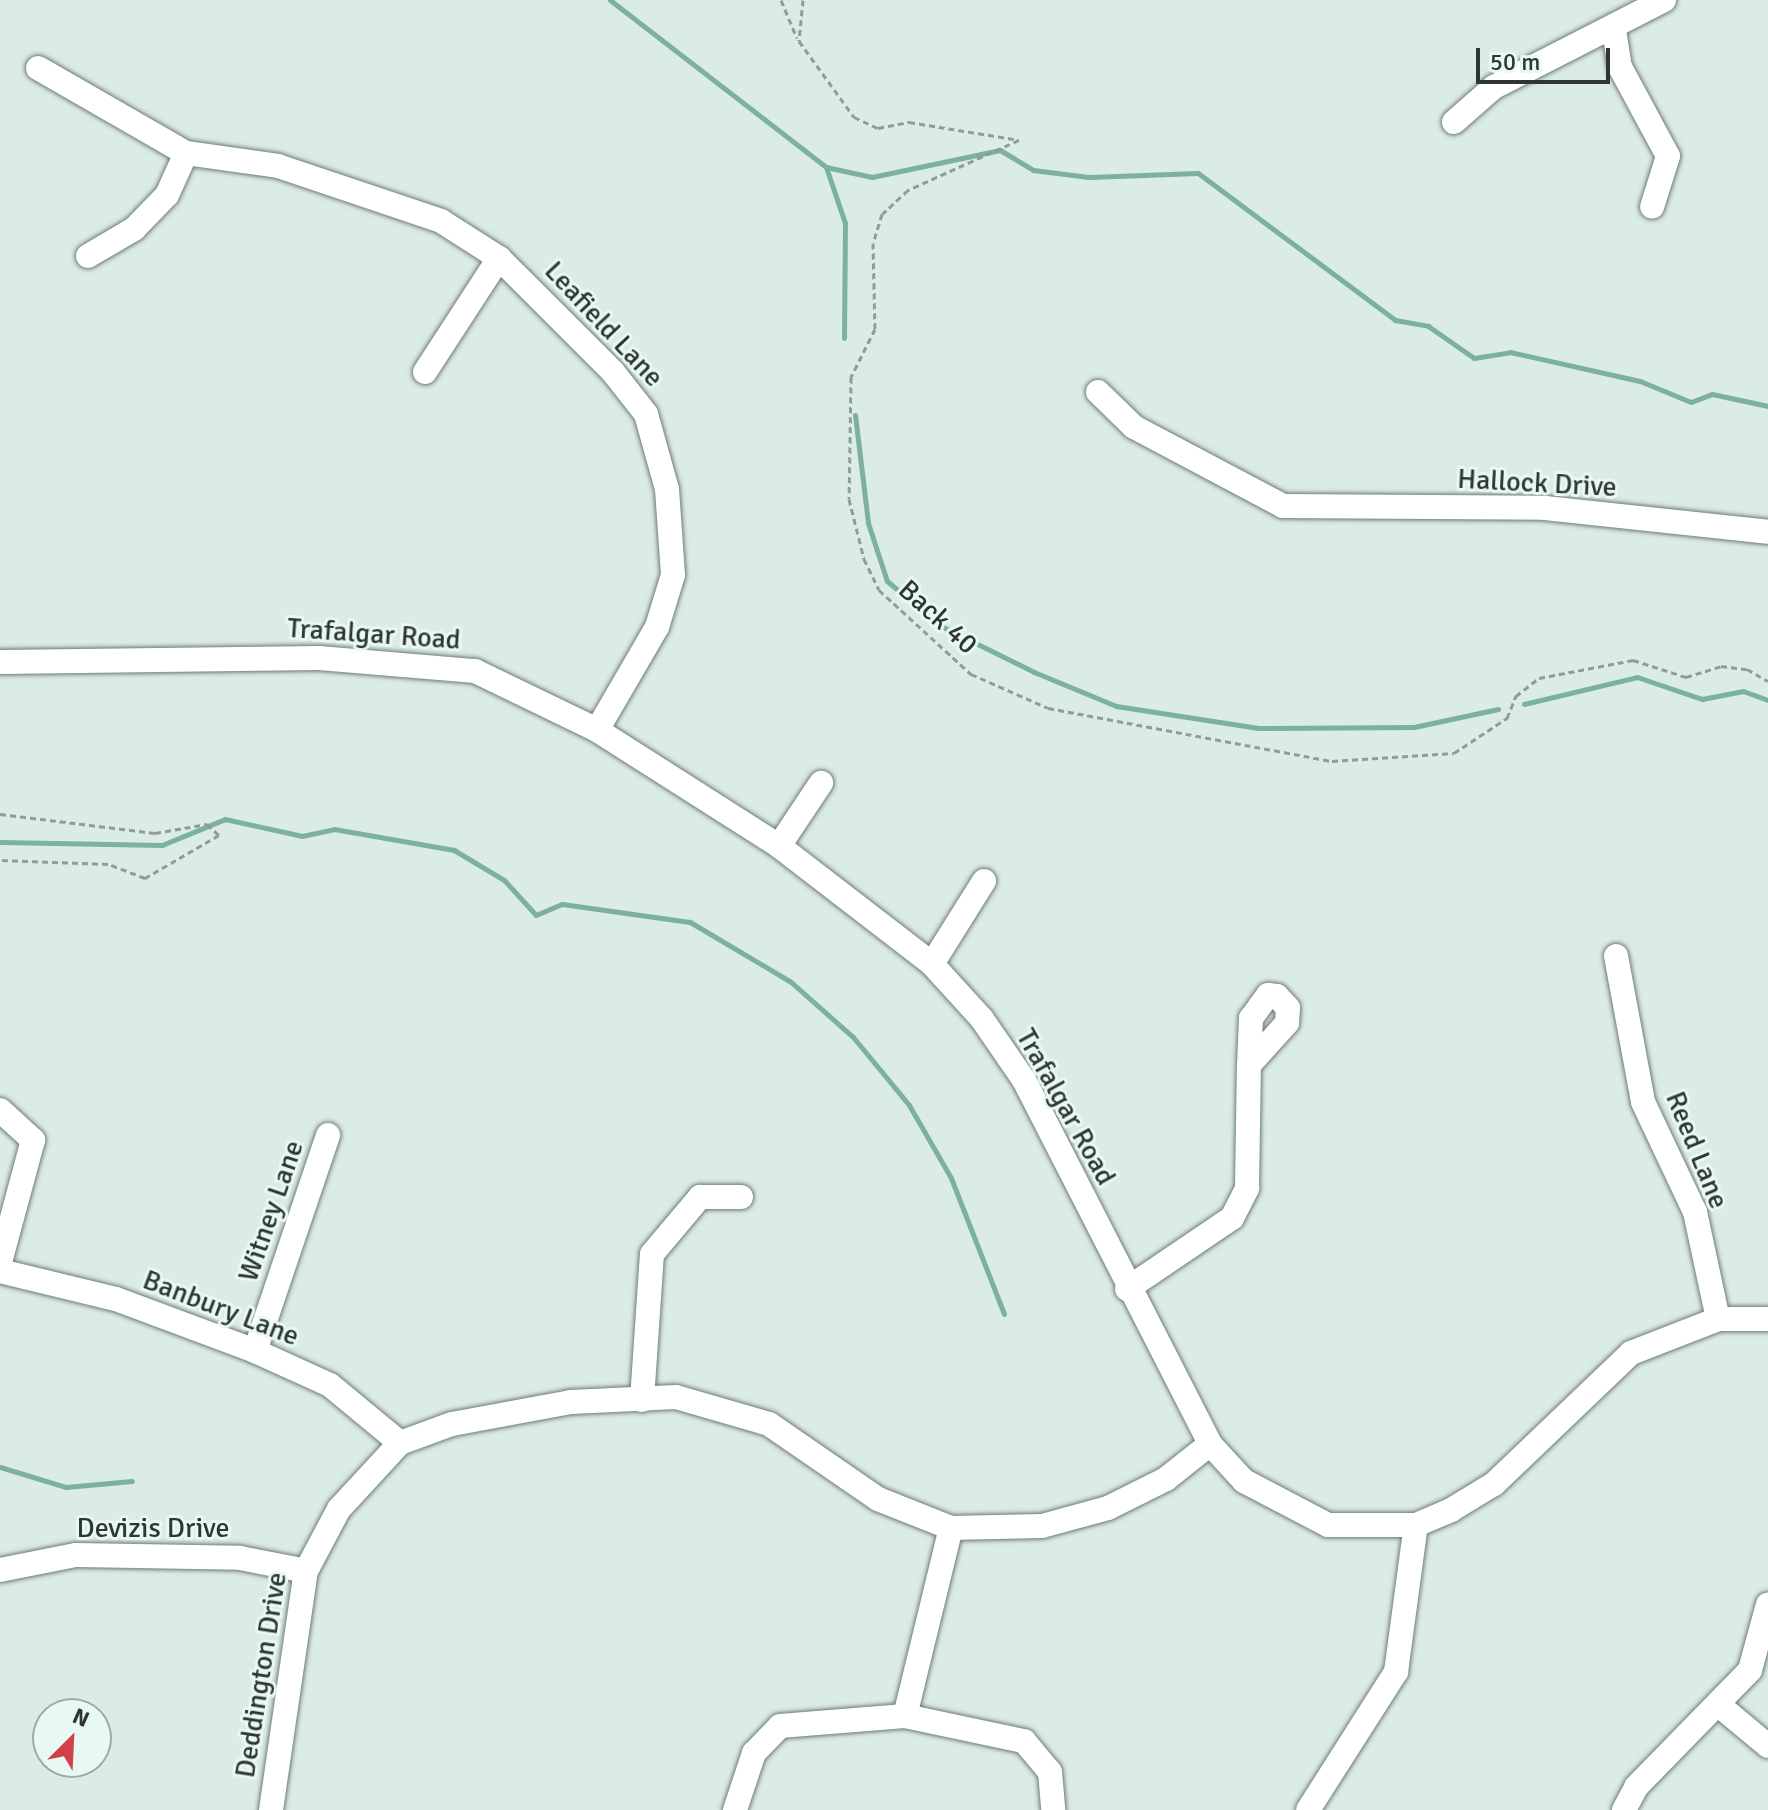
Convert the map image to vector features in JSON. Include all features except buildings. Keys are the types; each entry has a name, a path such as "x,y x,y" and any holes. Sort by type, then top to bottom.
{"street":[{"path":"1454,122 1494,87 1614,30 1664,0"},
{"path":"1614,30 1620,67 1668,156 1652,207"},
{"name":"Leafield Lane","path":"38,68 186,153 278,166 441,221 499,258 560,312 646,414 667,489 673,575 657,627 597,730"},
{"path":"88,256 134,229 156,206 186,153"},
{"path":"425,372 499,258"},
{"name":"Hallock Drive","path":"1098,392 1134,427 1212,473 1283,506 1545,508 1768,532"},
{"name":"Trafalgar Road","path":"0,662 384,660 475,671 597,730 779,846 932,964 1024,1080 1127,1289 1210,1444 1244,1481 1287,1509 1362,1529 1416,1525 1494,1484 1631,1353 1718,1319 1768,1319"},
{"path":"779,846 821,783"},
{"path":"932,964 984,881"},
{"name":"Reed Lane","path":"1616,956 1643,1102 1695,1212 1718,1319"},
{"path":"1127,1289 1232,1218 1247,1188 1249,1065"},
{"path":"0,1110 33,1140 0,1262"},
{"name":"Witney Lane","path":"255,1351 328,1135"},
{"path":"642,1400 652,1254 700,1197 741,1197"},
{"name":"Banbury Lane","path":"0,1271 116,1299 255,1351 330,1385 400,1443"},
{"name":"Deddington Drive","path":"271,1810 306,1571 339,1509 400,1443 452,1424 571,1402 676,1397 769,1424 878,1499 951,1528 1042,1526 1108,1508 1166,1479 1210,1444"},
{"path":"1308,1810 1396,1672 1416,1525"},
{"path":"905,1716 951,1528"},
{"name":"Devizis Drive","path":"0,1570 76,1555 240,1558 306,1571"},
{"path":"1624,1810 1636,1787 1721,1707 1750,1670 1768,1604"},
{"path":"1721,1707 1768,1746"},
{"path":"735,1810 754,1753 780,1726 905,1716 1024,1741 1050,1772 1053,1810"}],"path":[{"path":"781,0 799,41"},
{"path":"799,41 803,0"},
{"name":"Back 40","path":"799,41 854,117 878,128 909,122 1019,140 908,190 882,214 873,243 875,329 851,377 849,499 864,559 879,590 971,674 1048,708 1332,761 1454,753 1507,718 1516,696 1539,678 1633,660 1686,677 1721,666 1768,681"},
{"path":"0,814 155,833 207,824 219,835 145,878 108,864 0,860"}],"waterway":[{"path":"610,0 826,167 845,223 844,338"},
{"path":"826,167 872,177 1000,150 1033,170 1089,177 1198,173 1395,320 1428,326 1474,358 1510,352 1640,381 1691,402 1712,394 1768,406"},
{"path":"855,415 868,523 887,581 941,626 1034,672 1116,706 1258,728 1414,727 1498,709"},
{"path":"1524,704 1637,677 1702,699 1743,691 1768,700"},
{"path":"0,842 162,845 225,819 302,836 334,829 454,850 504,880 536,915 562,904 690,922 791,982 853,1037 909,1105 951,1178 1004,1314"},
{"path":"0,1467 66,1487 132,1481"}]}
